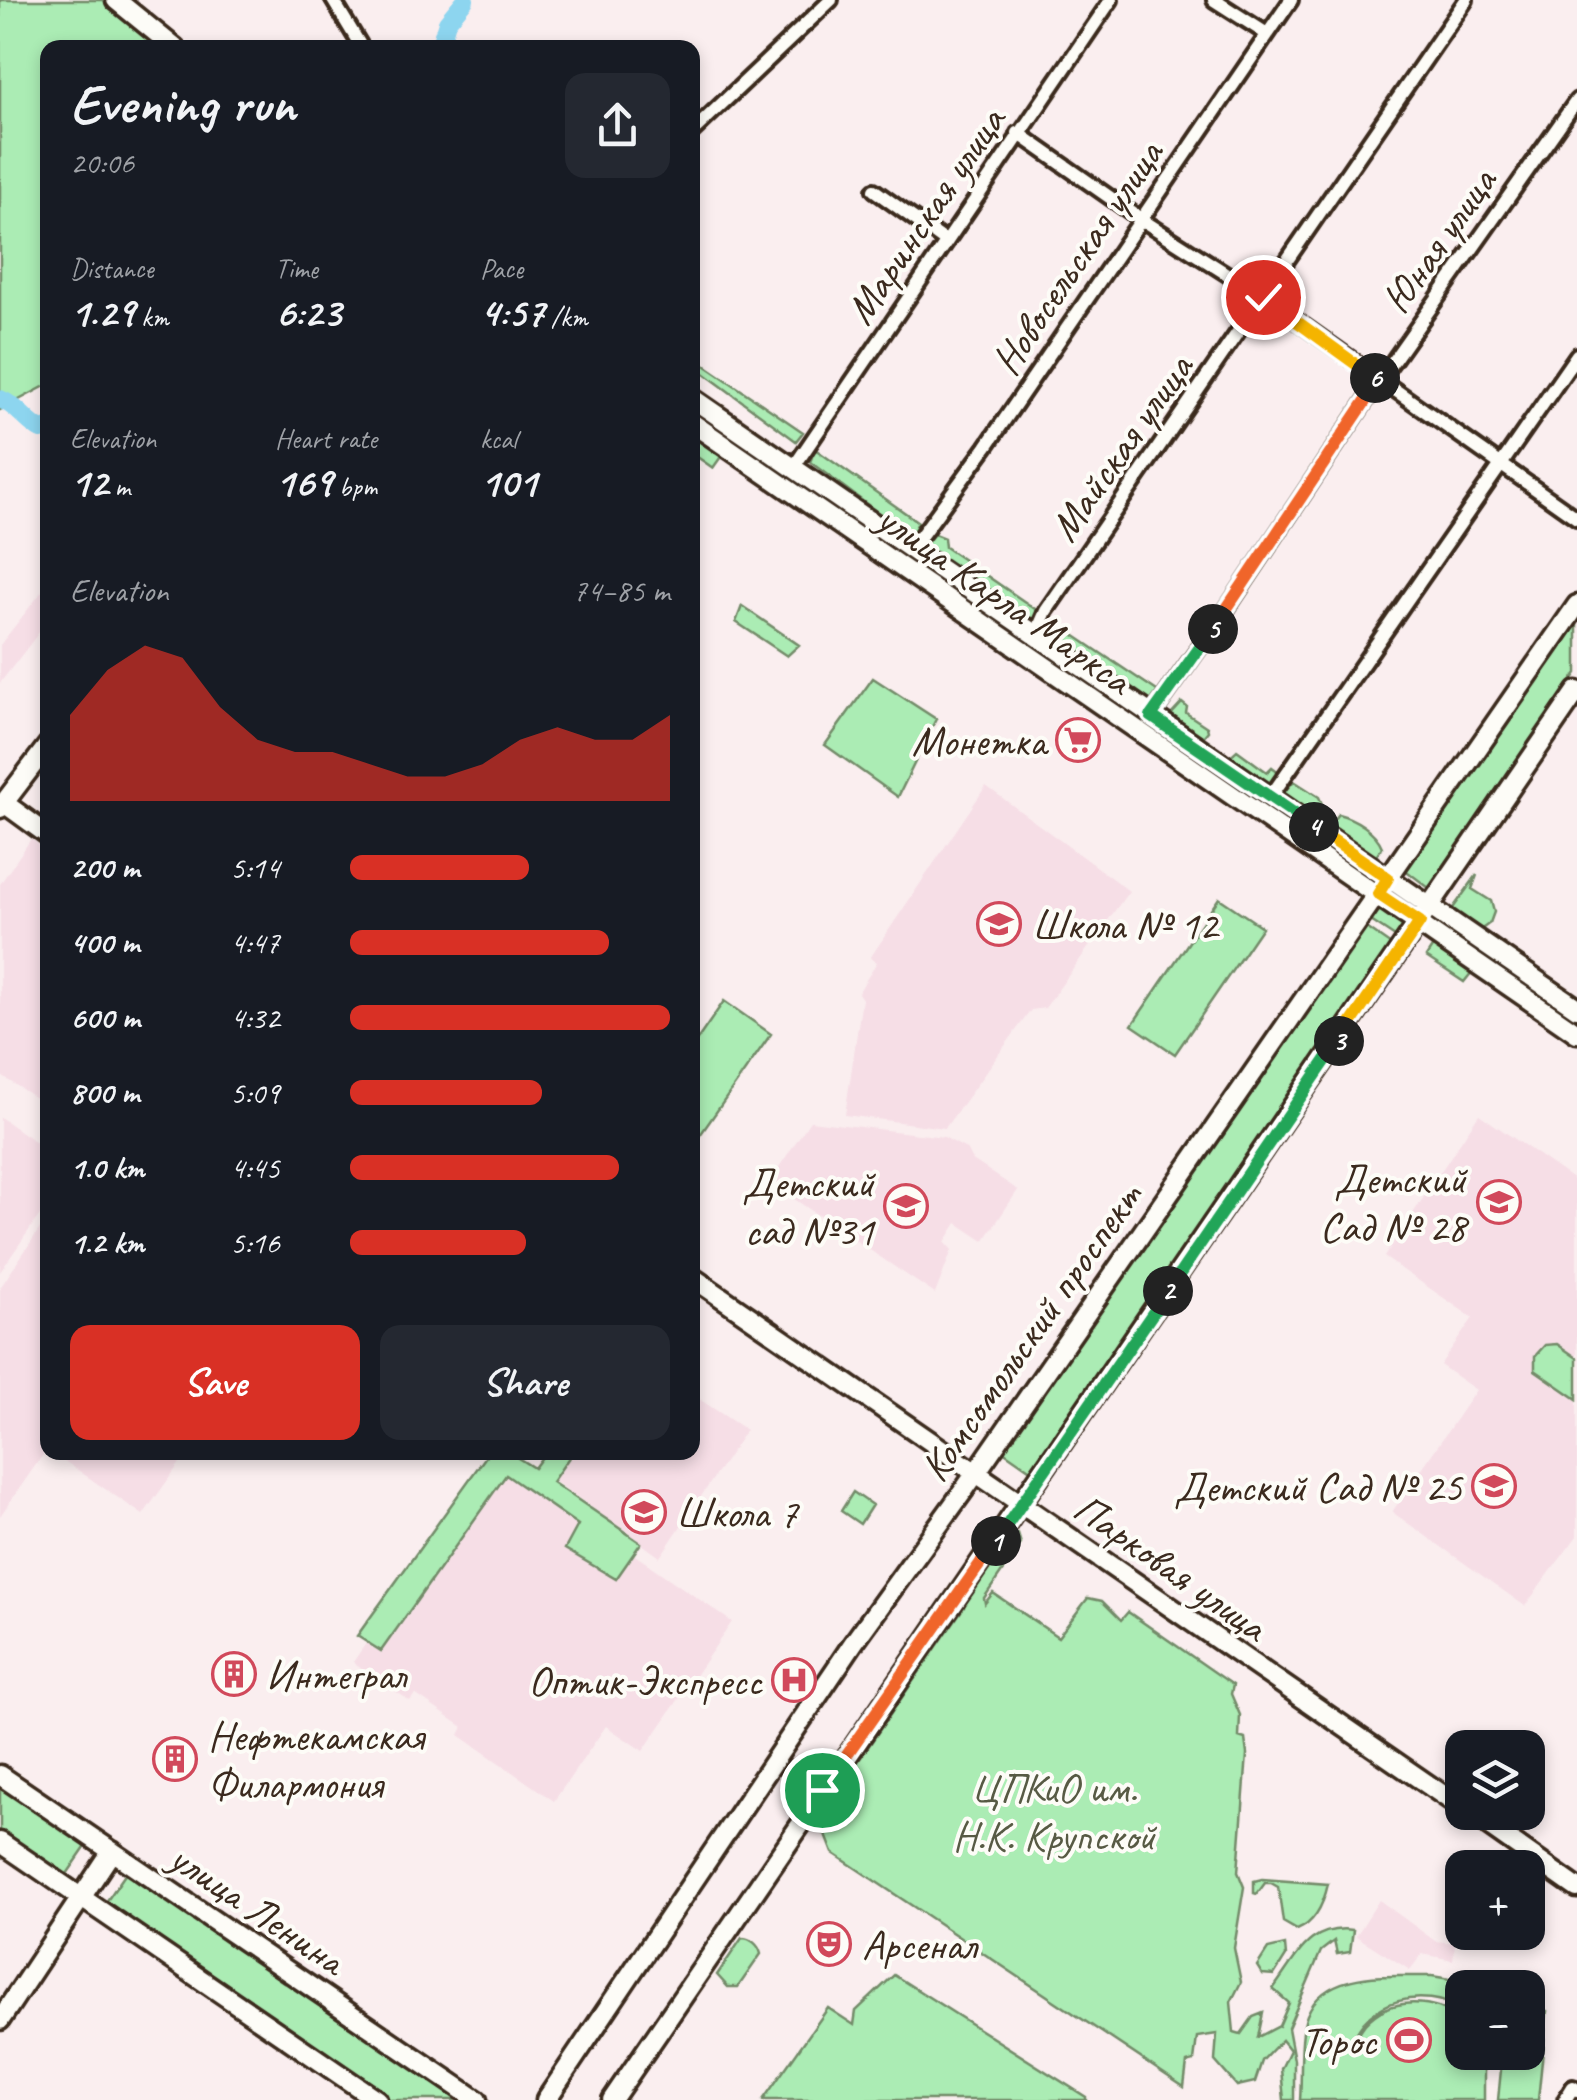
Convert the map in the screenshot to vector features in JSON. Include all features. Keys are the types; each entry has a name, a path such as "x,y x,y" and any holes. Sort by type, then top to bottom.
{"main road":[{"path":"116,0 165,40"},
{"name":"улица Карла Маркса","path":"700,404 1271,796 1383,886"},
{"name":"улица Карла Маркса","path":"700,429 833,522 1383,886 1577,1008"},
{"path":"833,522 847,503"},
{"name":"Комсомольский проспект","path":"546,2100 833,1674 1577,605"},
{"path":"614,2098 1577,691"},
{"path":"40,756 2,806 40,830"},
{"name":"улица Карла Маркса","path":"1426,914 1577,1032"},
{"name":"Парковая улица","path":"700,1282 1445,1796"},
{"name":"улица Ленина","path":"0,1775 477,2100"},
{"name":"Парковая улица","path":"1494,1830 1577,1888"},
{"path":"0,1842 377,2100"},
{"path":"0,2020 112,1851"}],"street":[{"path":"333,0 357,40"},
{"path":"700,124 831,0"},
{"name":"Маринская улица","path":"792,468 1111,0"},
{"path":"1214,0 1267,34"},
{"name":"Новосельская улица","path":"912,548 986,447 1291,0"},
{"name":"Майская улица","path":"1035,636 1046,611 1466,0"},
{"name":"Юная улица","path":"1151,716 1379,381 1577,100"},
{"path":"1018,134 1263,297 1577,518"},
{"path":"874,190 945,240"},
{"path":"1271,796 1577,355"},
{"path":"1565,2100 1574,2087 1577,2090"}],"shaded area":[{"path":"40,594 40,631 0,683 0,645"},
{"name":"Школа № 12","path":"986,786 1129,891 1045,1008 1031,1010 945,1128 845,1115 862,999 858,993 877,962 870,958"},
{"path":"31,839 40,846 40,1101 0,1075 0,884"},
{"path":"1479,1114 1577,1182 1577,1536 1525,1606 1392,1512 1476,1390 1440,1365 1473,1318 1384,1257"},
{"path":"0,1117 40,1145 40,1214 0,1272"},
{"name":"Детский сад №31","path":"810,1121 944,1137 966,1149 971,1159 1018,1190 984,1241 957,1223 945,1242 952,1250 935,1294 769,1182"},
{"path":"40,1228 40,1459 0,1516 0,1288"},
{"name":"Школа 7","path":"700,1400 746,1430 660,1557 535,1467 540,1460 700,1460"},
{"path":"63,1460 182,1460 143,1515"},
{"path":"493,1460 732,1622 643,1751 606,1726 554,1801 459,1735 463,1727 415,1694 410,1701 353,1662"},
{"path":"1379,1900 1435,1941 1445,1942 1445,1950 1454,1950 1453,1960 1422,1954 1410,1970 1356,1936"}],"green space":[{"path":"0,0 110,0 165,40 40,40 40,389 0,410"},
{"path":"700,362 803,432 796,441 700,370"},
{"path":"700,434 725,451 713,468 700,459"},
{"path":"815,449 918,522 911,537 810,462"},
{"path":"934,534 944,538 945,547 1038,611 1034,621 924,546"},
{"path":"742,606 799,645 787,656 736,622"},
{"path":"1577,617 1577,673 1429,888 1404,869"},
{"path":"1050,619 1163,695 1154,707 1044,628"},
{"path":"873,678 936,719 898,797 825,745"},
{"path":"1182,703 1187,707 1186,713 1207,727 1203,737 1170,716"},
{"path":"1237,750 1267,772 1272,767 1279,772 1269,788 1227,759"},
{"path":"1294,781 1319,797 1322,804 1314,817 1284,798 1283,793"},
{"path":"1338,814 1375,836 1382,847 1376,857 1330,824"},
{"path":"1477,875 1472,889 1491,901 1494,912 1490,923 1479,931 1451,911"},
{"path":"1219,898 1262,927 1175,1054 1132,1025"},
{"path":"1378,908 1405,925 1398,939 1365,917"},
{"path":"1361,924 1394,947 1032,1471 1003,1451"},
{"path":"1435,943 1472,972 1464,982 1426,957"},
{"path":"724,1001 771,1034 700,1135 700,1036"},
{"path":"1557,1344 1577,1358 1577,1399 1535,1370 1535,1356 1545,1345"},
{"path":"483,1460 521,1460 534,1468 540,1460 567,1460 552,1482 641,1543 616,1579 565,1549 578,1525 506,1475 381,1651 357,1636"},
{"path":"853,1492 872,1505 860,1524 841,1511"},
{"name":"ЦПКиО им. Н.К. Крупской","path":"1018,1534 1021,1544 984,1598 985,1603 993,1593 1058,1637 1088,1598 1102,1601 1121,1620 1128,1612 1233,1685 1231,1694 1240,1715 1239,1737 1245,1739 1247,1754 1238,1872 1244,1887 1234,1948 1241,1982 1231,2002 1234,2032 1241,2034 1253,2017 1263,2013 1258,2037 1279,2026 1289,2003 1273,1989 1297,1955 1325,1932 1353,1930 1350,1952 1337,1954 1334,1941 1321,1951 1288,2028 1294,2060 1294,2100 1284,2100 1281,2069 1290,2050 1282,2040 1262,2061 1255,2082 1237,2086 1215,2061 1217,2034 1197,2037 1194,2061 1187,2063 1184,2087 833,1853 826,1835 816,1828 814,1814 825,1798 833,1798 964,1607 960,1601 1007,1539"},
{"path":"0,1785 87,1845 65,1877 0,1833"},
{"path":"126,1873 461,2100 391,2100 104,1905"},
{"path":"1254,1881 1328,1884 1318,1911 1297,1930 1283,1922 1278,1887 1265,1883 1254,1893"},
{"path":"742,1938 754,1943 761,1954 738,1987 728,1987 717,1975"},
{"path":"1285,1945 1286,1956 1274,1975 1262,1974 1257,1966 1268,1949"},
{"path":"894,1975 1086,2100 763,2100 828,2008 854,2025 856,2011"},
{"name":"Торос","path":"1379,1976 1445,1978 1445,2002 1414,1998 1383,2007 1359,2029 1352,2044 1365,2024 1387,2008 1412,2003 1439,2007 1445,2010 1445,2070 1484,2070 1484,2100 1300,2100 1303,2033 1316,2000 1344,1982"},
{"path":"1501,2070 1541,2070 1538,2100 1498,2100"}],"waterway":[{"path":"441,40 447,22 465,0"},
{"path":"0,399 40,429"}],"place":[{"name":"Монетка","path":"1078,740"},
{"name":"Школа № 12","path":"999,924"},
{"name":"Детский Сад № 28","path":"1499,1202"},
{"name":"Детский сад №31","path":"906,1206"},
{"name":"Детский Сад № 25","path":"1494,1486"},
{"name":"Школа 7","path":"644,1512"},
{"name":"Интеграл","path":"234,1674"},
{"name":"Оптик-Экспресс","path":"794,1680"},
{"name":"Нефтекамская Филармония","path":"175,1759"},
{"name":"Арсенал","path":"829,1944"},
{"name":"Торос","path":"1409,2040"}],"route":[{"path":"822,1790 1420,922 1378,894 1388,878 1151,716 1379,381 1263,297"}]}
